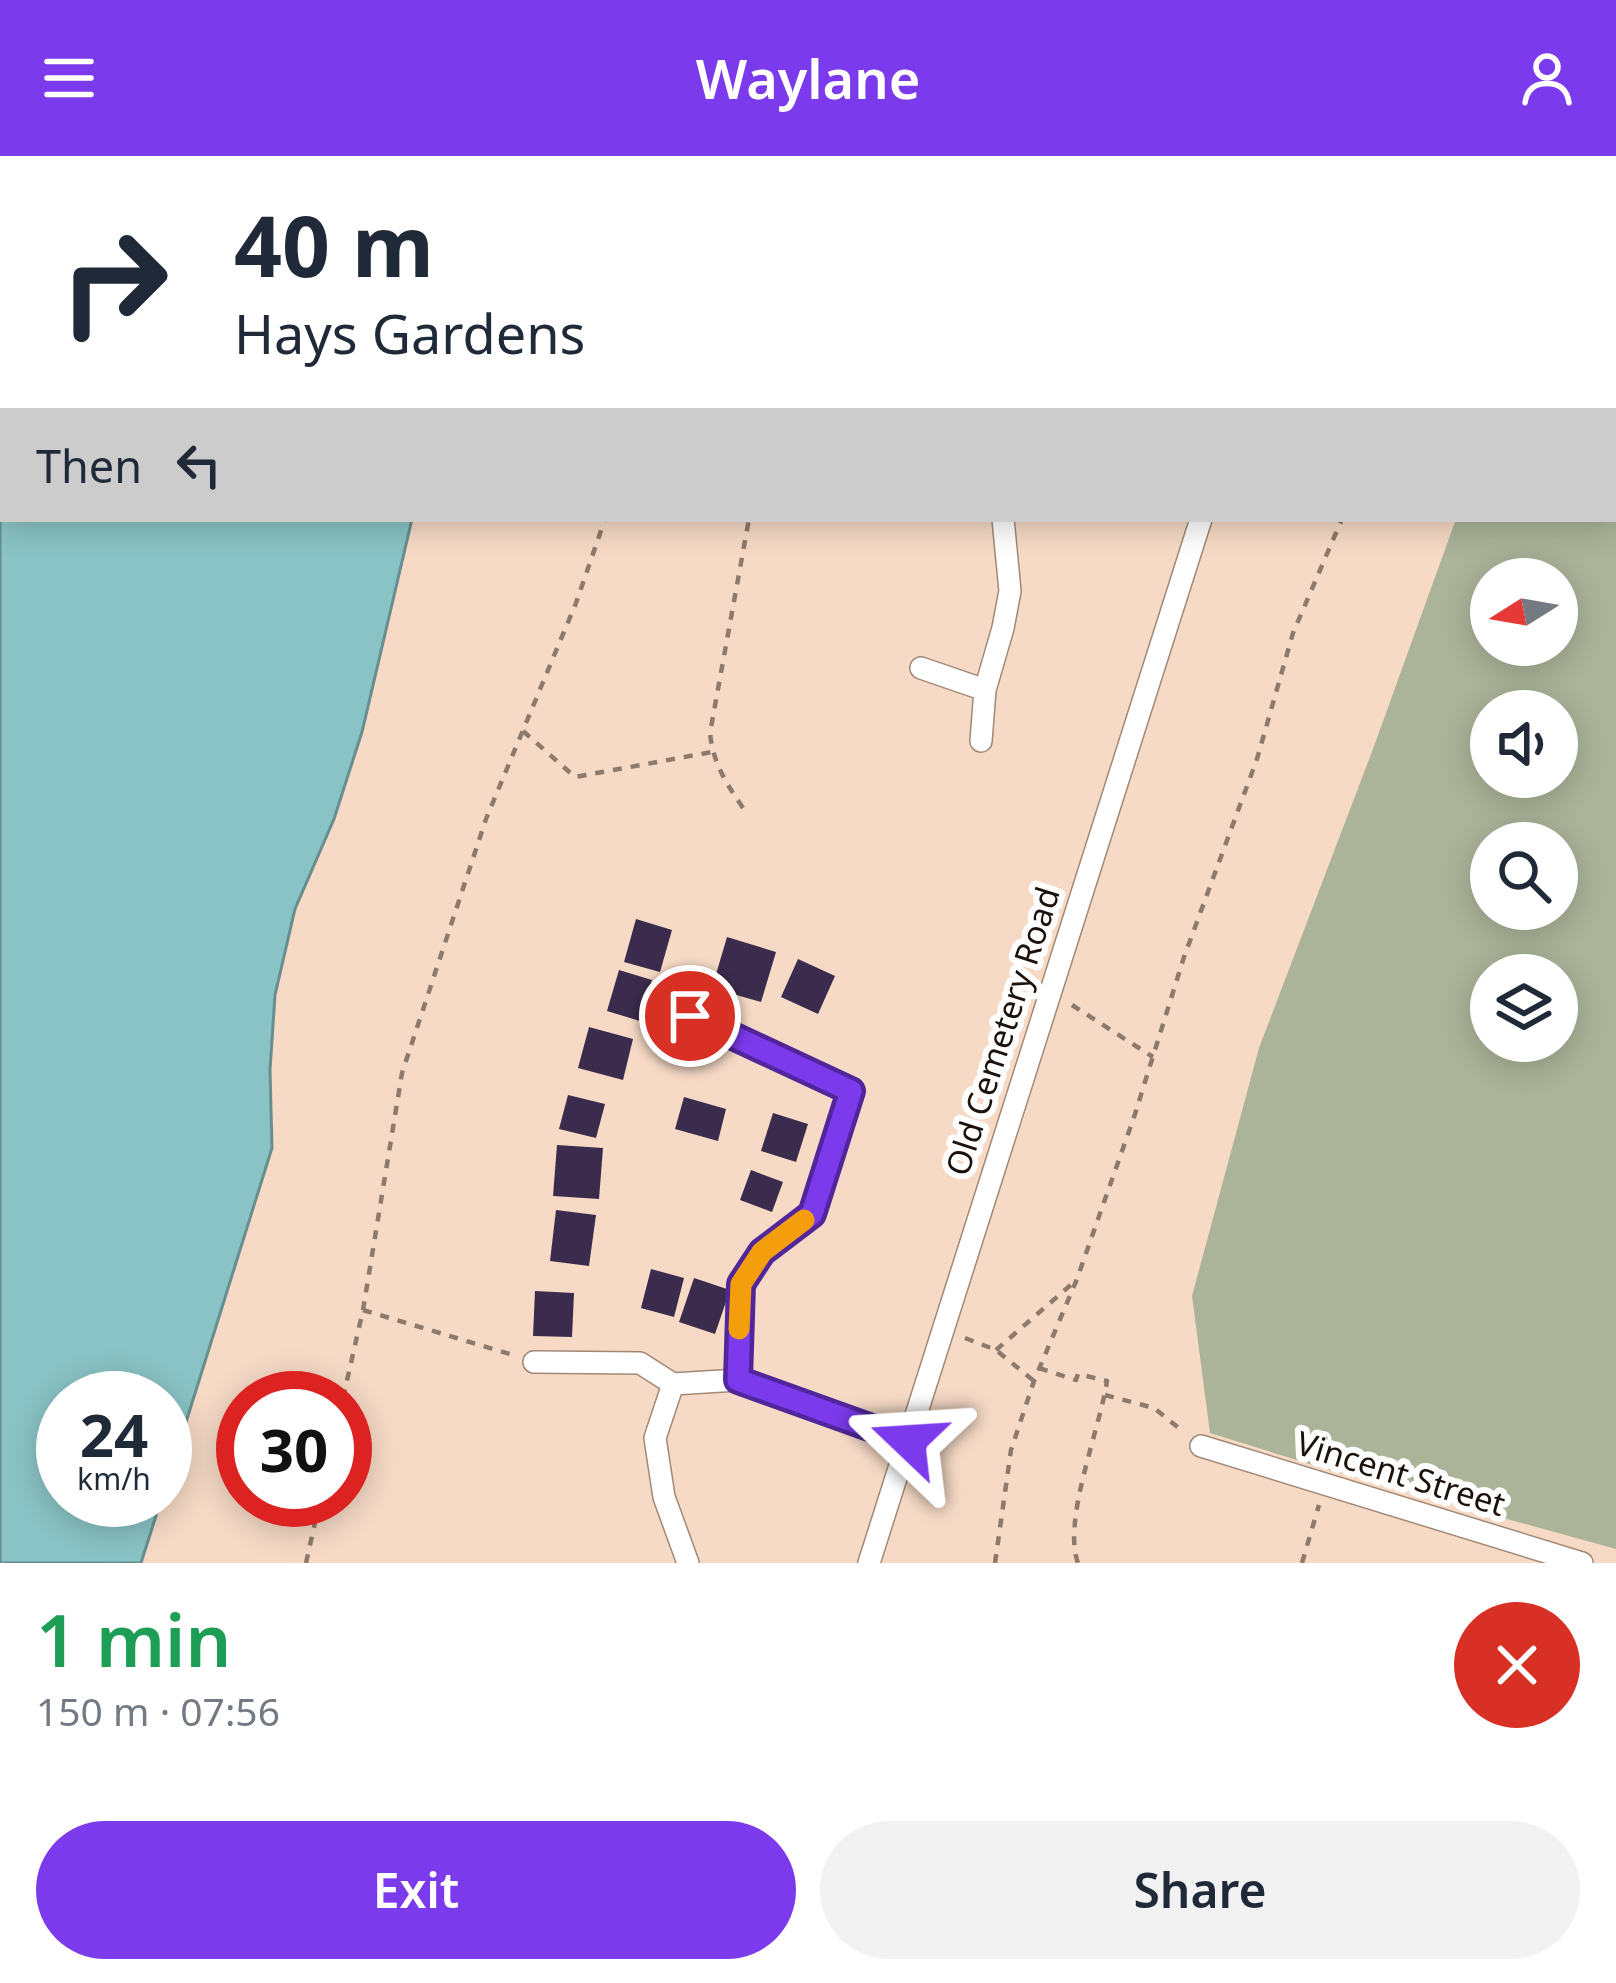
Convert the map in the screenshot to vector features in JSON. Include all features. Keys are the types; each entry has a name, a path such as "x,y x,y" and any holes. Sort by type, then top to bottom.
{"street":[{"path":"981,740 985,690 1010,591 1003,522"},
{"name":"Old Cemetery Road","path":"869,1563 1200,522"},
{"path":"921,668 985,690"},
{"path":"690,1016 851,1091 812,1214 762,1252 741,1284 738,1380"},
{"path":"534,1362 640,1363 673,1384 738,1380 908,1441"},
{"path":"673,1384 656,1438 664,1497 688,1563"},
{"name":"Vincent Street","path":"1201,1446 1582,1563"}],"path":[{"path":"350,1371 402,1073 486,819 576,604 603,522"},
{"path":"743,808 719,772 710,733 748,522"},
{"path":"994,1563 1012,1450 1034,1381 1077,1280 1184,957 1257,759 1293,633 1341,522"},
{"path":"524,730 575,777 712,752"},
{"path":"1050,991 1153,1057"},
{"path":"996,1349 1077,1280"},
{"path":"363,1310 534,1362"},
{"path":"943,1330 996,1349 1034,1381"},
{"path":"1039,1369 1076,1380 1078,1374 1107,1381 1075,1518 1078,1563"},
{"path":"1105,1395 1154,1408 1201,1446"},
{"path":"1302,1563 1326,1484"},
{"path":"306,1563 314,1527"}],"green space":[{"path":"1455,522 1616,522 1616,1549 1210,1433 1192,1296 1259,1048"}],"water":[{"path":"0,522 411,522 362,732 334,819 295,909 275,995 272,1148 192,1403 192,1371 36,1371 36,1527 152,1527 141,1563 0,1563"}],"building":[{"path":"636,919 672,930 660,972 624,962"},
{"path":"727,937 776,952 761,1002 712,988"},
{"path":"798,959 835,976 818,1014 781,997"},
{"path":"619,970 652,980 640,1021 607,1011"},
{"path":"589,1027 633,1039 623,1080 578,1068"},
{"path":"568,1095 605,1104 596,1138 559,1129"},
{"path":"684,1097 726,1109 718,1141 675,1129"},
{"path":"773,1113 808,1124 796,1162 761,1151"},
{"path":"557,1145 603,1148 599,1199 553,1196"},
{"path":"751,1170 783,1182 772,1212 740,1200"},
{"path":"556,1210 596,1215 589,1266 550,1261"},
{"path":"651,1269 684,1278 674,1317 641,1308"},
{"path":"694,1278 730,1290 715,1334 679,1322"},
{"path":"535,1291 574,1293 572,1337 533,1336"}],"slow traffic":[{"path":"739,1329 741,1284 762,1252 804,1220"}],"route":[{"path":"690,1016 851,1091 812,1214 762,1252 741,1284 738,1380 908,1441"}]}
